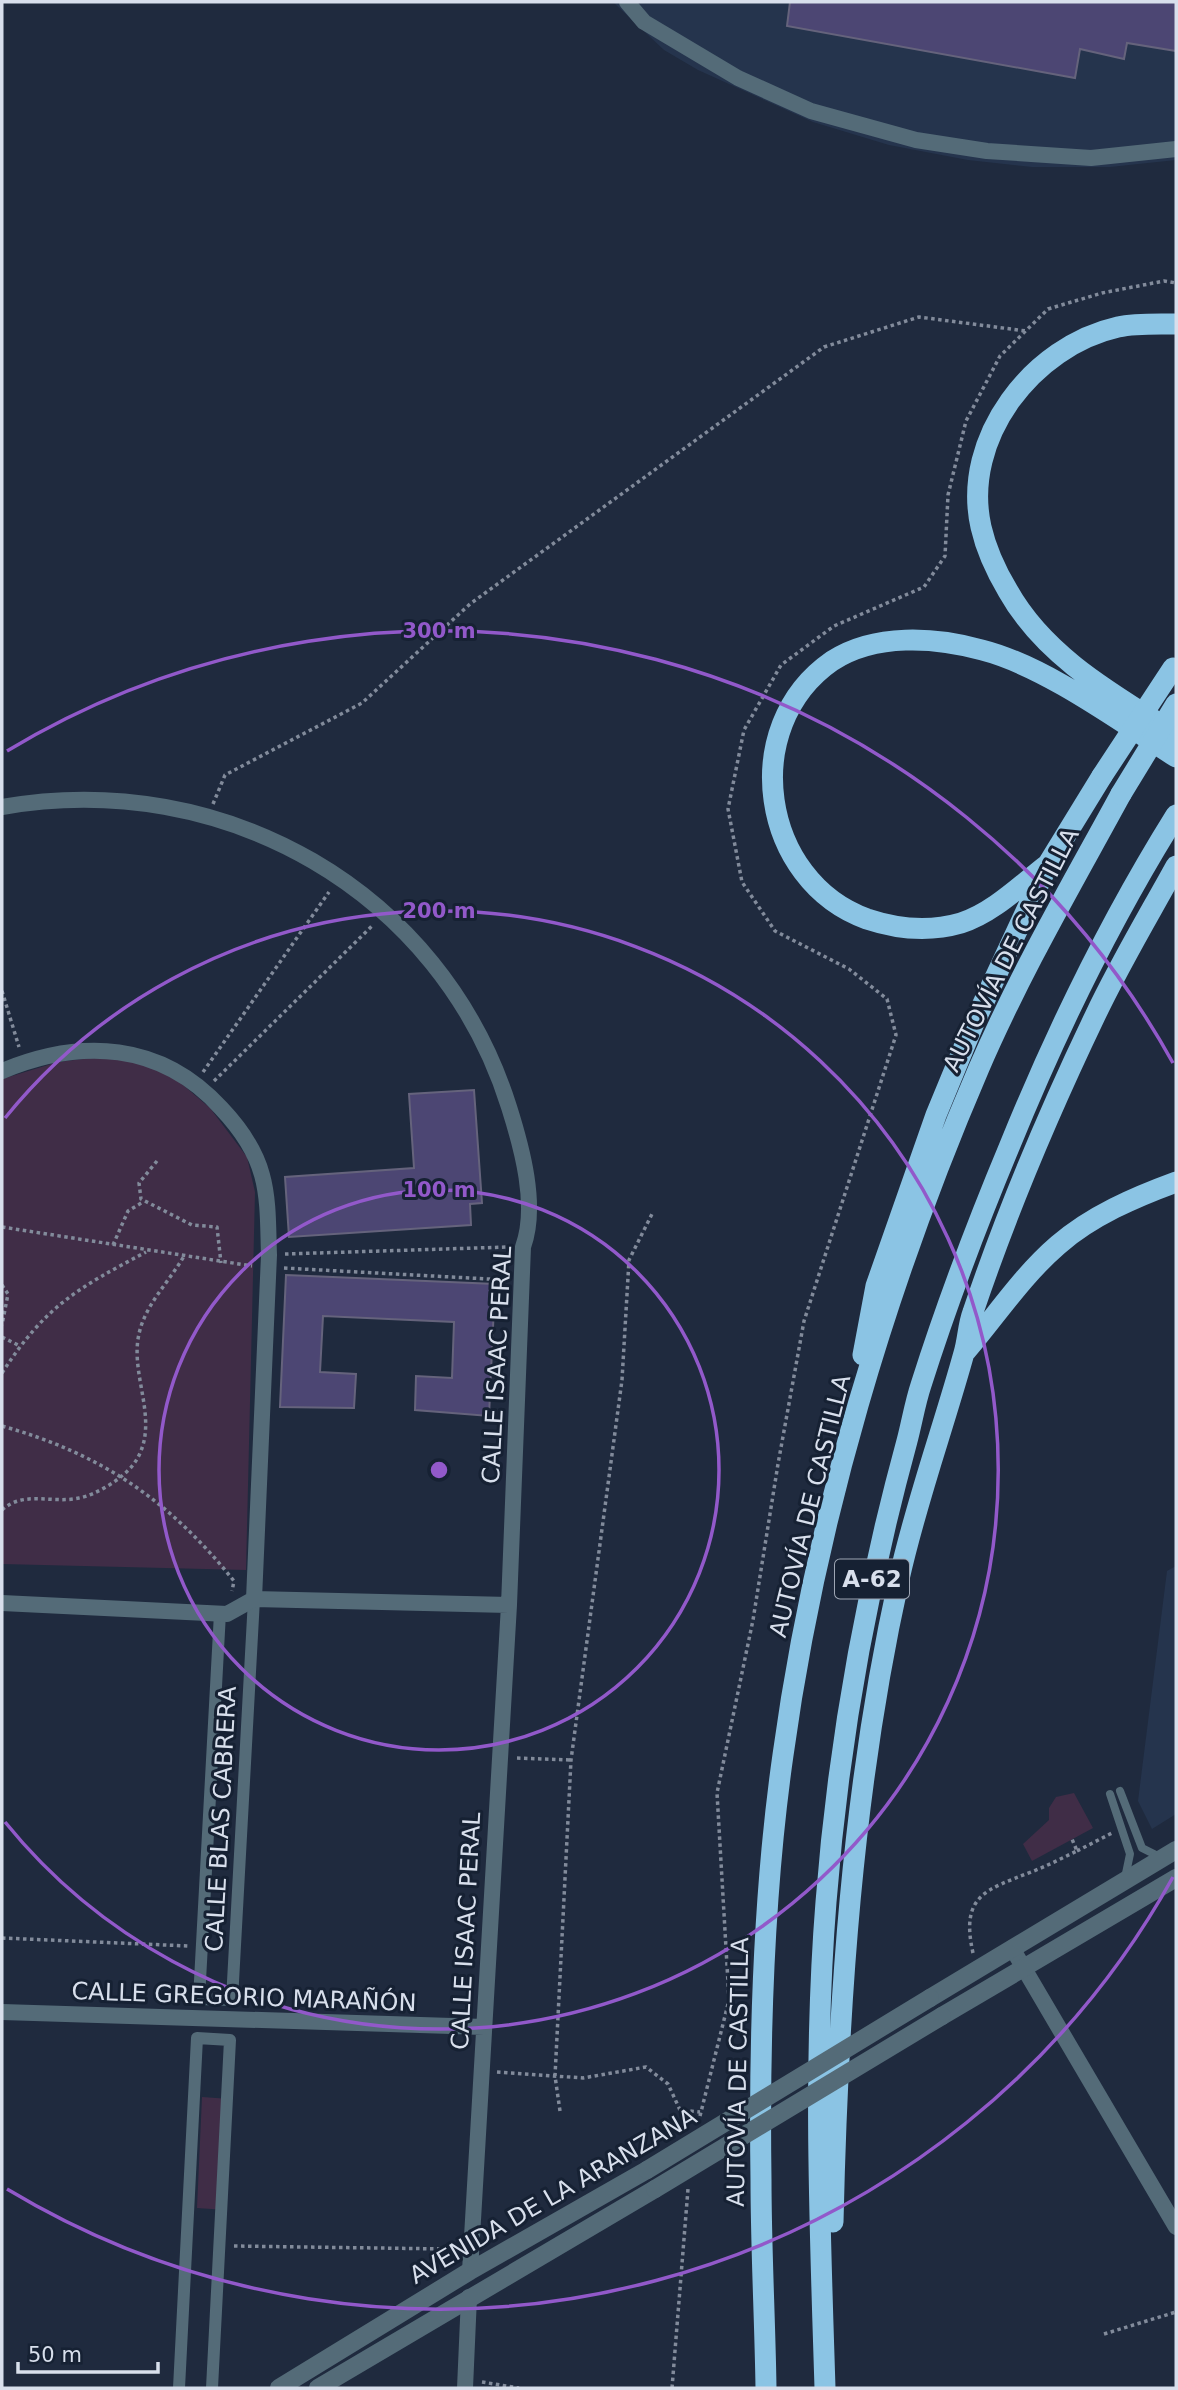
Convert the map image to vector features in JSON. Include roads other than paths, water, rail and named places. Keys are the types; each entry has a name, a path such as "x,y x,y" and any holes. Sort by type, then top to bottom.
{"highway":[{"path":"1176,324 1119,327 1090,336 1060,350 1037,368 1013,396 994,428 982,463 978,496 981,525 990,555 1008,592 1030,622 1091,680 1176,734"},
{"path":"1048,864 992,907 963,922 934,929 907,928 851,913 822,893 803,873 782,835 774,807 771,778 775,743 784,718 802,692 832,661 890,641 928,640 984,650 1043,676 1176,757"},
{"path":"842,1464 876,1286 936,1115 974,1023 1048,864 1175,665"},
{"name":"AUTOVÍA DE CASTILLA","path":"764,2388 761,2060 769,1891 782,1756 804,1628 842,1464 916,1220 980,1065 1023,975 1121,794 1176,704"},
{"name":"A-62","path":"825,2388 819,2164 820,2040 826,1902 842,1759 867,1601 920,1388 971,1240 1033,1088 1071,1007 1172,820"},
{"path":"831,2388 835,2154 845,1934 863,1775 900,1575 929,1464 964,1352 971,1317 1027,1168 1096,1014 1176,866"},
{"path":"964,1352 1027,1276 1058,1245 1096,1218 1176,1182"}],"street":[{"path":"627,2 644,22 738,78 811,110 916,140 987,151 1091,158 1176,149"},
{"name":"CALLE ISAAC PERAL","path":"2,807 38,801 97,799 158,803 209,815 258,833 300,853 339,877 384,914 442,976 486,1049 511,1114 525,1174 529,1231 523,1247 509,1605 470,2272"},
{"path":"2,1071 24,1062 62,1054 127,1052 156,1060 201,1086 233,1120 253,1150 262,1176 269,1261 254,1599"},
{"path":"2,1603 223,1614 254,1599 509,1605"},
{"name":"CALLE BLAS CABRERA","path":"223,1614 199,1999 232,2000 254,1599"},
{"name":"AVENIDA DE LA ARANZANA","path":"279,2388 470,2272 647,2170 1169,1854"},
{"name":"AVENIDA DE LA ARANZANA","path":"318,2388 1176,1878"},
{"path":"1012,1948 1176,2227"},
{"name":"CALLE GREGORIO MARAÑÓN","path":"2,2012 484,2027"},
{"path":"180,2388 197,2038 230,2040 212,2388"},
{"path":"466,2384 469,2297"}],"lane":[{"path":"1119,1791 1142,1848 1169,1854"},
{"path":"1110,1794 1130,1854 1125,1880"}]}
